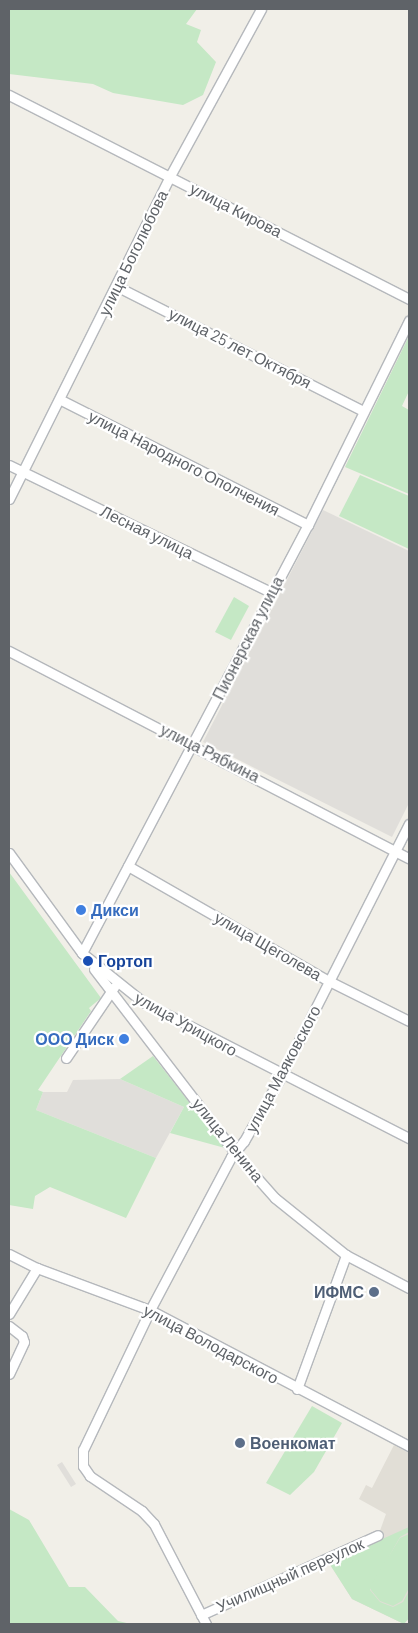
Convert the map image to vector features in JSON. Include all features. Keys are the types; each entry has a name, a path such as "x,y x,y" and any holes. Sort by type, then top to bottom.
{"street":[{"name":"улица Боголюбова","path":"9,499 61,400 170,176 261,9"},
{"name":"улица Кирова","path":"9,96 170,176 409,299"},
{"name":"улица 25 лет Октября","path":"116,286 363,411"},
{"name":"Пионерская улица","path":"82,952 194,744 271,592 308,525 409,321"},
{"name":"улица Народного Ополчения","path":"61,400 308,525"},
{"name":"Лесная улица","path":"9,465 271,592"},
{"name":"улица Рябкина","path":"9,651 194,744 409,858"},
{"name":"улица Маяковского","path":"201,1615 154,1524 142,1511 90,1476 83,1466 83,1450 150,1310 235,1153 282,1075 409,824"},
{"path":"9,853 82,952"},
{"name":"улица Щеголева","path":"128,866 329,981 409,1021"},
{"name":"улица Ленина","path":"82,952 114,987 126,1009 235,1153 276,1198 346,1255 409,1288"},
{"path":"66,1058 114,987"},
{"name":"улица Урицкого","path":"114,987 282,1075 409,1138"},
{"path":"126,1009 125,998 143,1002"},
{"name":"улица Володарского","path":"9,1254 37,1268 150,1310 297,1389 409,1446"},
{"path":"297,1389 346,1255"},
{"path":"9,1314 37,1268"},
{"path":"9,1326 22,1336 24,1342 9,1374"},
{"name":"Училищный переулок","path":"201,1615 378,1535"},
{"path":"201,1615 206,1624"}],"shaded area":[{"path":"323,510 409,551 409,803 392,837 203,742"},
{"path":"120,1079 184,1107 156,1158 36,1110 43,1092 67,1092 73,1080"},
{"path":"394,1445 409,1453 409,1618 404,1624 352,1599 329,1563 377,1539 386,1514 359,1499 366,1485 372,1488"},
{"path":"62,1462 76,1484 71,1487 57,1465"}],"green space":[{"path":"9,9 197,9 186,24 201,30 197,42 216,62 203,95 183,105 113,93 93,84 9,74"},
{"path":"409,336 409,391 402,406 409,410 409,494 345,467"},
{"path":"360,475 409,496 409,549 339,516"},
{"path":"234,597 249,606 231,640 215,632"},
{"path":"9,872 101,998 89,1008 91,1011 38,1090 43,1092 36,1110 156,1158 126,1218 50,1187 35,1196 33,1209 9,1205"},
{"path":"153,1056 225,1148 170,1133 184,1107 120,1079"},
{"path":"312,1406 342,1423 314,1472 290,1495 266,1483"},
{"path":"9,1509 29,1520 69,1587 85,1587 118,1621 131,1624 9,1624"},
{"path":"409,1527 409,1532 400,1537 370,1590 380,1602 393,1607 403,1602 409,1591 409,1618 404,1624 352,1599 329,1563"},
{"path":"409,1534 409,1588 402,1601 393,1606 380,1601 371,1590 371,1585 400,1538"}],"place":[{"name":"Дикси","path":"81,910"},
{"name":"Гортоп","path":"88,961"},
{"name":"ООО Диск","path":"124,1039"},
{"name":"ИФМС","path":"374,1292"},
{"name":"Военкомат","path":"240,1443"}]}
